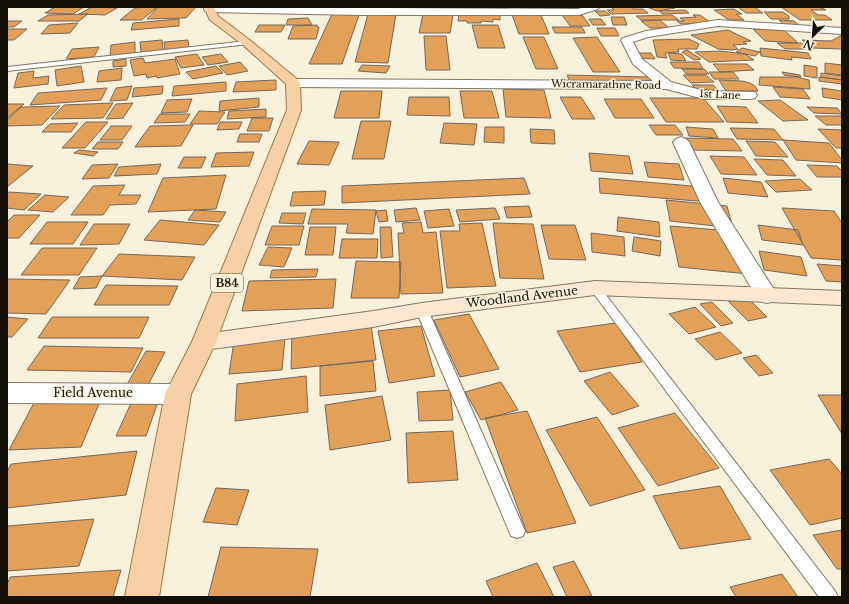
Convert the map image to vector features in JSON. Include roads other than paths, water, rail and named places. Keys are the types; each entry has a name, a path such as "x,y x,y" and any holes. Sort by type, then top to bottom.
{"main road":[{"path":"209,8 214,18 247,43 293,83"},
{"name":"B84","path":"142,597 178,394 204,342 294,110 293,83"}],"street":[{"path":"209,8 579,12 594,7"},
{"name":"Wicramarathne Road","path":"666,85 637,61 627,40 646,34 718,24 842,31"},
{"name":"Wicramarathne Road","path":"293,83 666,85"},
{"name":"1st Lane","path":"666,85 704,95 750,95"},
{"path":"681,142 709,202 767,296"},
{"name":"Woodland Avenue","path":"204,342 373,319 422,310 595,288 842,298"},
{"name":"Field Avenue","path":"7,393 178,394"}],"lane":[{"path":"7,69 247,43"},
{"path":"595,288 829,597"},
{"path":"422,310 517,530"}]}
